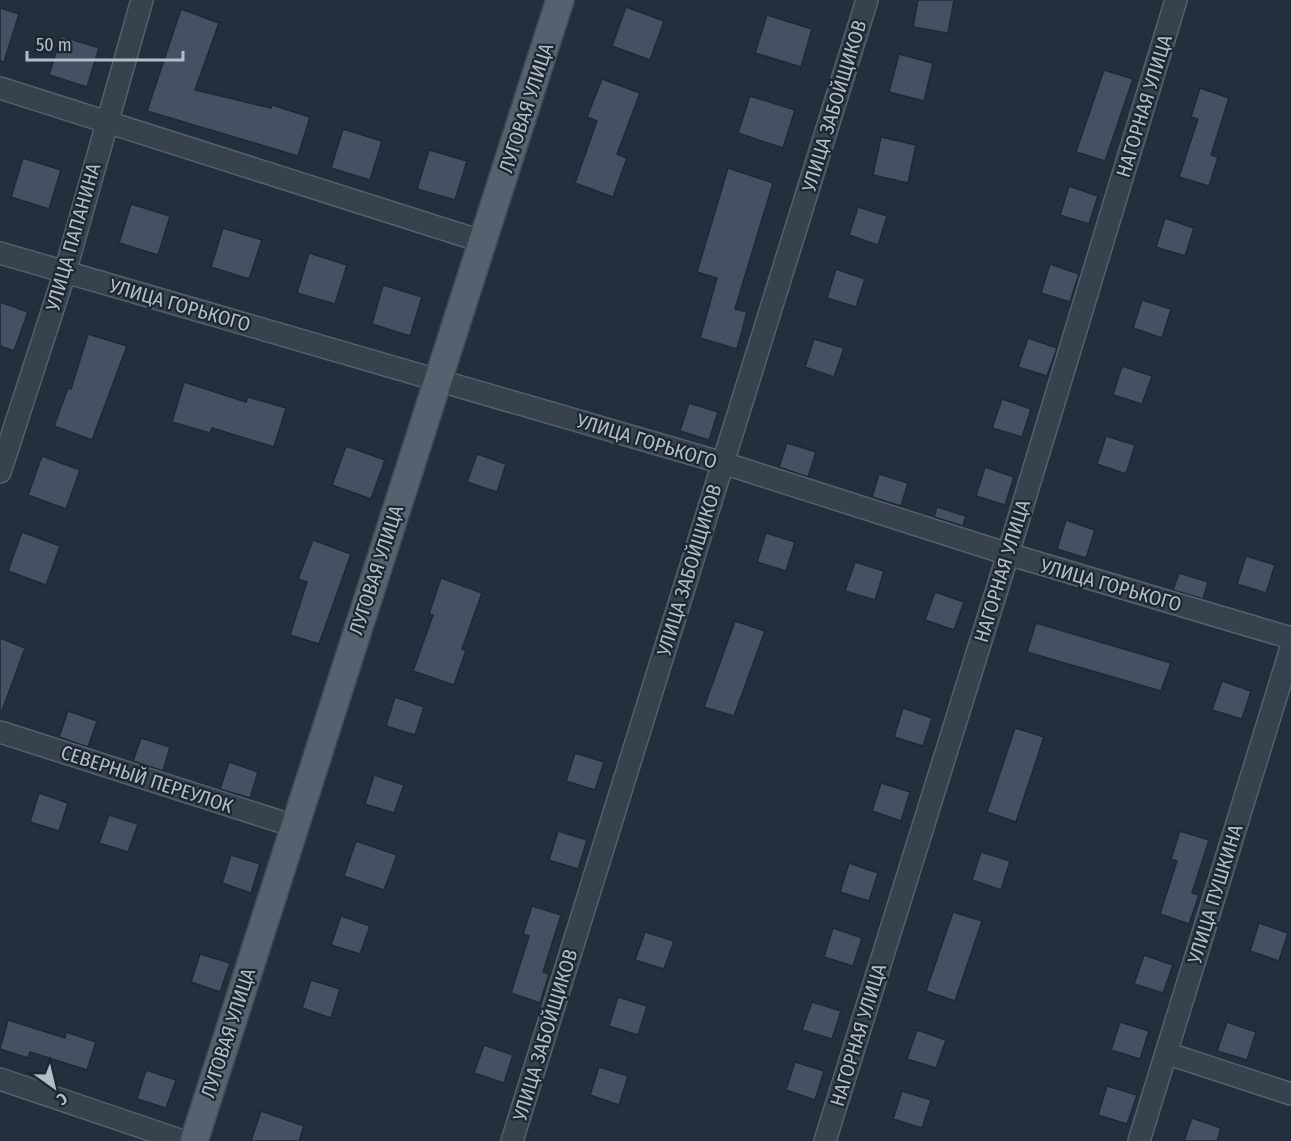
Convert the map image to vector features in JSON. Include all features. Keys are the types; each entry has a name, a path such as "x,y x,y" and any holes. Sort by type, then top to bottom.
{"main road":[{"name":"ЛУГОВАЯ УЛИЦА","path":"194,1141 560,0"}],"street":[{"name":"УЛИЦА ПАПАНИНА","path":"0,472 65,273 106,121 142,0"},
{"name":"УЛИЦА ЗАБОЙЩИКОВ","path":"512,1141 867,0"},
{"name":"НАГОРНАЯ УЛИЦА","path":"825,1141 1008,554 1176,0"},
{"path":"0,88 484,242"},
{"name":"УЛИЦА ГОРЬКОГО","path":"0,253 723,463 1008,554 1291,638"},
{"name":"УЛИЦА ПУШКИНА","path":"1139,1141 1291,648"},
{"name":"СЕВЕРНЫЙ ПЕРЕУЛОК","path":"0,732 294,826"},
{"path":"1166,1053 1291,1094"},
{"path":"0,1079 183,1141"}],"building":[{"path":"918,0 954,0 948,33 913,27"},
{"path":"626,7 664,21 650,60 612,46"},
{"path":"0,8 19,14 4,62 0,61"},
{"path":"181,9 219,23 195,90 271,108 272,105 310,117 298,156 147,111"},
{"path":"767,15 812,29 801,67 755,53"},
{"path":"61,36 99,48 87,87 49,75"},
{"path":"899,54 933,63 924,101 889,92"},
{"path":"1104,70 1133,79 1105,161 1076,152"},
{"path":"602,79 640,93 617,154 627,158 613,197 575,183 597,121 587,117"},
{"path":"1200,88 1229,98 1211,155 1218,157 1209,186 1179,177 1198,119 1191,117"},
{"path":"750,96 795,110 783,148 738,133"},
{"path":"343,129 382,141 370,180 331,168"},
{"path":"881,137 916,145 908,183 873,175"},
{"path":"429,150 467,161 455,200 417,189"},
{"path":"23,158 61,170 49,209 11,197"},
{"path":"728,168 773,183 735,309 747,312 737,349 700,338 717,278 697,272"},
{"path":"1069,186 1098,196 1089,224 1060,215"},
{"path":"131,204 170,216 158,255 119,243"},
{"path":"858,207 887,216 878,245 849,235"},
{"path":"1165,218 1194,228 1185,256 1156,247"},
{"path":"223,228 262,240 249,279 211,267"},
{"path":"309,253 347,265 335,304 297,293"},
{"path":"1050,264 1079,274 1070,302 1041,293"},
{"path":"836,269 865,279 856,307 827,298"},
{"path":"383,285 422,297 410,336 372,324"},
{"path":"1142,300 1171,309 1162,338 1133,328"},
{"path":"0,302 28,312 14,351 0,346"},
{"path":"88,334 127,346 92,440 54,426 68,388 71,389"},
{"path":"1028,338 1057,348 1047,376 1018,367"},
{"path":"814,339 844,348 834,377 805,367"},
{"path":"1122,366 1152,376 1142,404 1113,395"},
{"path":"184,382 246,402 248,397 286,408 274,447 212,428 210,433 172,422"},
{"path":"1002,399 1031,409 1022,437 992,428"},
{"path":"689,403 718,412 709,440 680,431"},
{"path":"1106,436 1135,445 1126,474 1097,464"},
{"path":"787,443 816,452 808,477 779,467"},
{"path":"346,446 385,460 371,499 332,485"},
{"path":"477,454 506,464 497,492 467,482"},
{"path":"42,456 80,470 66,509 28,495"},
{"path":"985,467 1014,477 1005,505 976,496"},
{"path":"879,474 908,483 901,506 872,497"},
{"path":"937,507 966,516 963,526 934,517"},
{"path":"1066,520 1095,530 1086,558 1057,549"},
{"path":"22,532 60,546 46,585 8,571"},
{"path":"766,533 795,542 786,571 757,562"},
{"path":"313,540 351,554 319,644 290,635 307,582 298,579"},
{"path":"1246,556 1275,565 1266,593 1237,584"},
{"path":"855,562 884,571 875,600 845,591"},
{"path":"1179,573 1208,582 1203,599 1173,590"},
{"path":"441,578 482,593 462,649 466,650 454,685 413,671 433,615 429,614"},
{"path":"935,592 964,602 954,630 925,620"},
{"path":"735,621 765,631 734,716 704,707"},
{"path":"1036,623 1171,663 1161,691 1027,652"},
{"path":"0,638 25,648 2,711 0,711"},
{"path":"1222,681 1251,691 1242,719 1212,710"},
{"path":"395,697 424,707 415,735 386,726"},
{"path":"903,708 932,718 923,746 894,737"},
{"path":"68,711 97,721 88,747 59,737"},
{"path":"1015,728 1044,737 1016,822 987,812"},
{"path":"141,738 170,747 163,771 133,761"},
{"path":"575,753 604,762 595,790 566,781"},
{"path":"229,762 258,772 250,798 220,789"},
{"path":"374,775 404,785 394,813 365,804"},
{"path":"881,783 910,792 901,821 872,811"},
{"path":"39,793 68,803 59,831 30,822"},
{"path":"109,815 138,824 128,852 99,843"},
{"path":"558,831 587,840 578,869 549,860"},
{"path":"1180,831 1209,840 1192,893 1199,895 1189,924 1160,914 1177,861 1171,859"},
{"path":"356,841 397,855 384,890 344,876"},
{"path":"981,852 1010,861 1001,890 972,880"},
{"path":"231,855 260,864 251,893 222,883"},
{"path":"849,863 878,873 869,901 840,892"},
{"path":"532,906 561,915 543,972 549,974 540,1003 511,993 529,936 523,934"},
{"path":"953,912 982,921 955,1001 926,991"},
{"path":"341,916 370,926 360,954 331,945"},
{"path":"1259,923 1288,933 1279,961 1250,951"},
{"path":"833,928 862,938 853,966 824,957"},
{"path":"645,932 674,941 664,969 635,960"},
{"path":"200,954 230,963 220,992 191,982"},
{"path":"1144,955 1173,965 1163,993 1134,984"},
{"path":"311,980 340,989 331,1018 302,1008"},
{"path":"618,997 647,1006 638,1035 609,1026"},
{"path":"812,1002 841,1011 832,1039 802,1030"},
{"path":"8,1020 65,1038 66,1032 96,1042 87,1070 30,1052 28,1058 0,1049"},
{"path":"1120,1022 1149,1031 1140,1059 1111,1050"},
{"path":"1227,1022 1256,1032 1247,1060 1217,1051"},
{"path":"917,1030 946,1040 936,1068 907,1059"},
{"path":"484,1045 513,1055 504,1083 474,1073"},
{"path":"795,1062 824,1071 815,1100 786,1090"},
{"path":"599,1067 628,1076 619,1105 590,1095"},
{"path":"146,1070 176,1080 166,1108 137,1099"},
{"path":"1107,1086 1137,1095 1127,1124 1098,1115"},
{"path":"902,1091 931,1100 922,1128 893,1119"},
{"path":"261,1111 304,1126 299,1141 251,1141"},
{"path":"1192,1118 1221,1128 1217,1141 1184,1141"}]}
